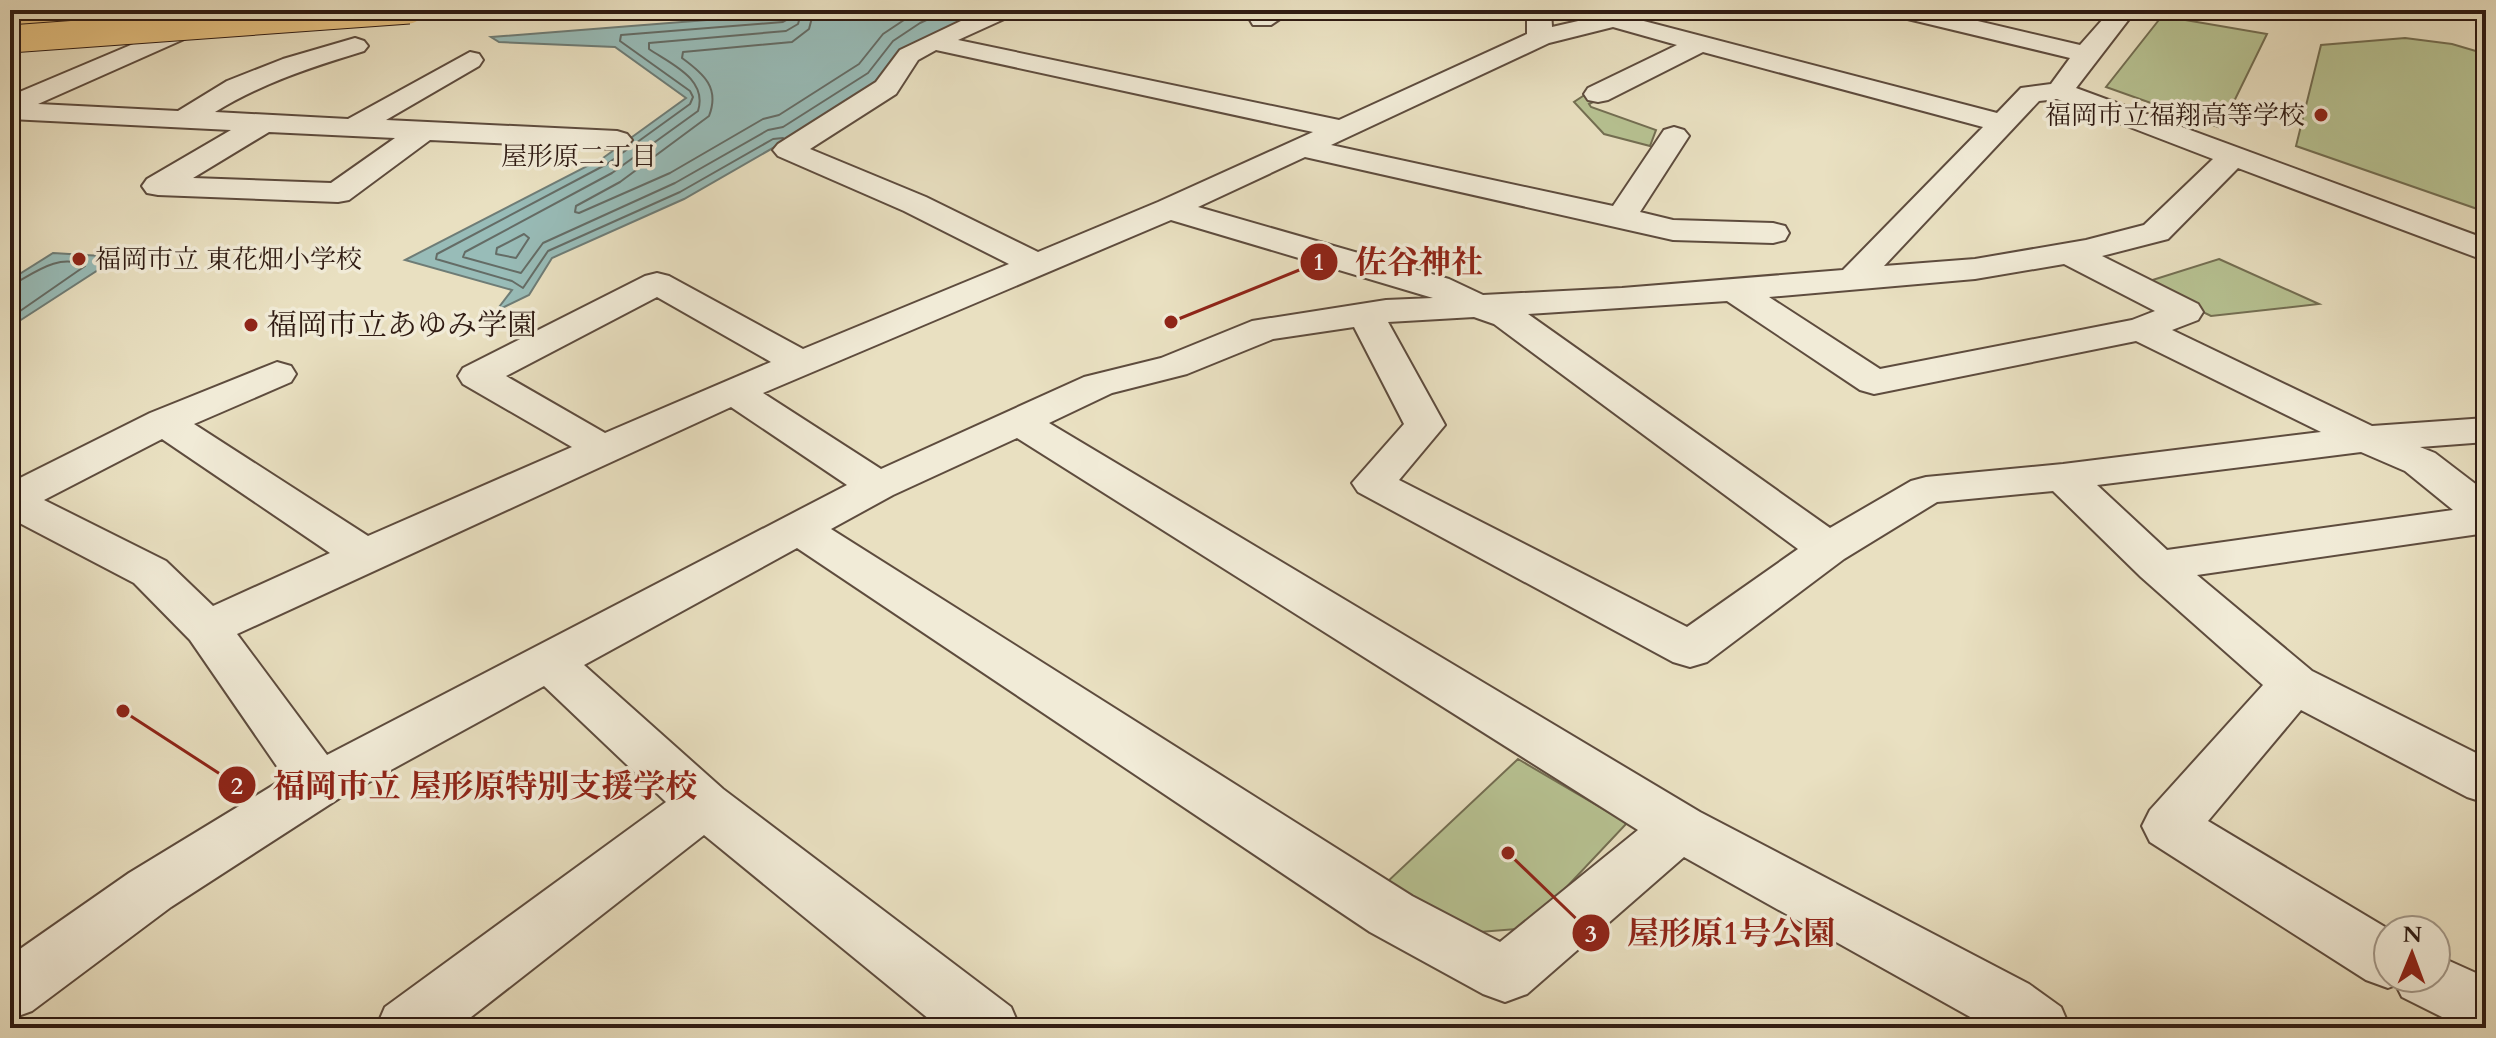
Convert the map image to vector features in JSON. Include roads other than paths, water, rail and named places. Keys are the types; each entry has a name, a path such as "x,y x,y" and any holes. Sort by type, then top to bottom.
{"highway":[{"path":"10,15 85,10"},
{"path":"10,23 360,10"},
{"path":"10,37 409,10"},
{"path":"10,37 204,16"}],"street":[{"path":"10,108 204,16 236,10"},
{"path":"1004,10 909,55 886,88 788,150 915,204 1036,264"},
{"path":"1900,10 2086,54"},
{"path":"2060,91 2086,54 2124,10"},
{"path":"207,628 734,391 1169,209 1342,129 1540,24 1613,20 1664,34 1700,30 1771,62 2004,124"},
{"path":"1598,94 1700,30"},
{"path":"932,42 1342,129"},
{"path":"1771,62 1800,44"},
{"path":"184,119 237,87 292,65 355,46"},
{"path":"354,127 470,60"},
{"path":"1853,279 2031,94 2060,91 2486,251"},
{"path":"1996,92 2026,99"},
{"path":"10,108 617,140"},
{"path":"264,123 158,186 338,193 425,130"},
{"path":"1621,217 1674,136"},
{"path":"1302,148 1673,230 1773,233"},
{"path":"10,991 150,890 319,784 878,486 1098,385 1174,366 1265,329 1366,314 1622,299 1975,269 2069,253 2156,232 2232,157"},
{"path":"1169,209 1437,286 1479,307 1507,316 1828,549"},
{"path":"1733,289 1874,382 2141,329 2185,312 2069,253"},
{"path":"604,449 477,376 657,283 801,363"},
{"path":"1366,314 1425,425 1373,483 1690,650 1828,549 1926,490 2063,477 2366,439 2486,430"},
{"path":"2141,329 2366,439 2420,462 2486,517"},
{"path":"11,500 164,422 277,374"},
{"path":"734,391 878,486"},
{"path":"1018,421 1680,828 2007,1004 2038,1028"},
{"path":"164,422 365,555"},
{"path":"2063,477 2157,566 2294,684 2486,782"},
{"path":"11,500 150,572 207,628 319,784"},
{"path":"2157,566 2486,517"},
{"path":"798,528 1391,914 1505,975 1680,828"},
{"path":"548,661 704,804 988,1028"},
{"path":"2294,684 2170,826 2372,951"},
{"path":"408,1028 704,804"},
{"path":"2452,991 2476,1003 2486,997"}],"water":[{"path":"834,10 992,10 929,38 881,86 684,199 552,258 529,295 496,311 512,290 405,260 603,158 686,98 615,47 499,42 491,37"},
{"path":"53,253 118,257 10,327 10,280"}],"place":[{"name":"福岡市立福翔高等学校","path":"2321,115"},
{"name":"福岡市立 東花畑小学校","path":"79,259"},
{"name":"佐谷神社","path":"1171,322"},
{"name":"福岡市立あゆみ学園","path":"251,325"},
{"name":"福岡市立 屋形原特別支援学校","path":"123,711"},
{"name":"屋形原1号公園","path":"1508,853"}],"district":[{"name":"屋形原二丁目","path":"579,156"}]}
